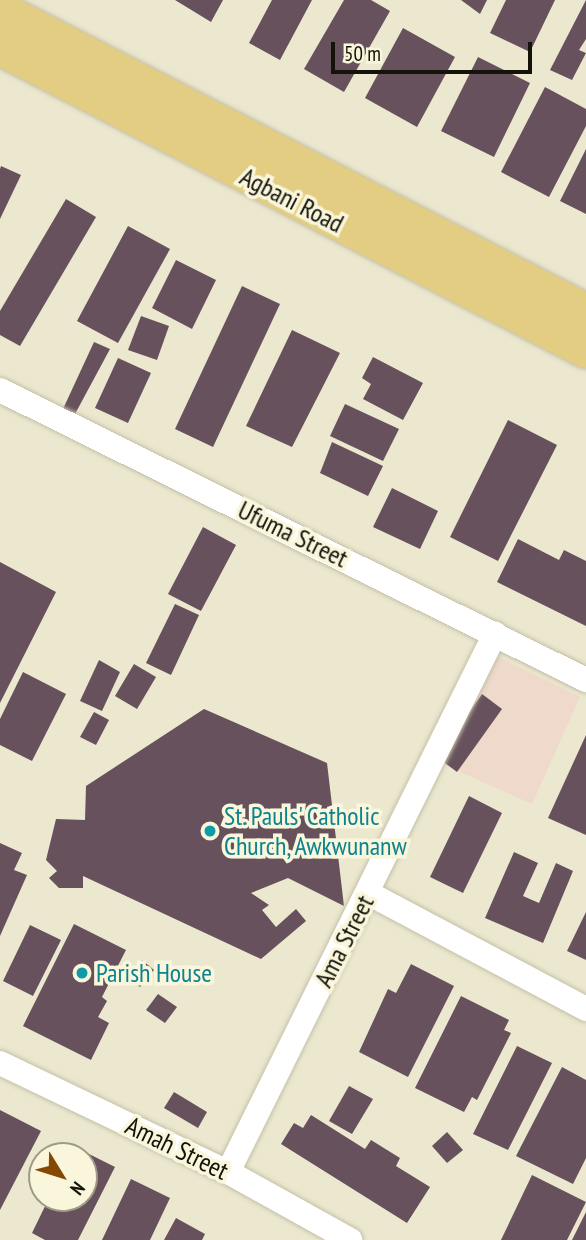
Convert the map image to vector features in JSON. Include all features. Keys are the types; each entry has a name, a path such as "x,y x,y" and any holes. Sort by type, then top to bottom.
{"main road":[{"name":"Agbani Road","path":"0,11 107,72 586,313"},
{"name":"Agbani Road","path":"0,46 586,349"}],"street":[{"name":"Ufuma Street","path":"0,390 586,680"},
{"name":"Ama Street","path":"228,1172 495,634"},
{"path":"368,893 586,1009"},
{"name":"Amah Street","path":"0,1063 228,1172 350,1240"}],"shaded area":[{"path":"496,656 580,697 532,804 445,765"}],"building":[{"path":"175,0 223,0 211,22"},
{"path":"272,0 312,0 280,60 249,43"},
{"path":"344,0 371,0 390,11 344,92 304,69"},
{"path":"461,0 487,0 480,14"},
{"path":"506,0 555,0 530,52 490,33"},
{"path":"586,0 586,39 579,50 586,53 572,80 550,70"},
{"path":"403,28 455,57 417,127 365,98"},
{"path":"478,57 530,83 494,157 441,131"},
{"path":"545,87 586,109 586,126 549,197 501,172"},
{"path":"586,149 586,214 560,201"},
{"path":"1,166 21,175 0,219 0,169"},
{"path":"66,199 96,217 20,346 0,335 0,311"},
{"path":"128,226 170,249 118,343 77,321"},
{"path":"176,260 216,280 192,329 152,308"},
{"path":"242,286 280,304 213,447 175,429"},
{"path":"141,316 169,326 157,360 128,350"},
{"path":"292,330 340,353 292,447 246,426"},
{"path":"94,342 110,349 75,414 63,409"},
{"path":"373,357 423,383 403,420 363,399 371,384 362,378"},
{"path":"118,358 151,373 128,423 95,408"},
{"path":"345,404 399,429 383,461 330,436"},
{"path":"508,420 557,445 498,561 450,537"},
{"path":"332,442 383,466 368,496 320,473"},
{"path":"392,488 438,511 420,549 373,527"},
{"path":"203,527 236,545 201,611 168,594"},
{"path":"518,539 559,560 564,550 586,561 586,626 497,582"},
{"path":"0,562 56,592 0,703"},
{"path":"175,604 199,615 171,675 146,663"},
{"path":"99,660 120,672 102,711 80,701"},
{"path":"134,664 156,677 137,709 115,696"},
{"path":"23,672 66,694 32,761 0,745 0,719"},
{"path":"482,694 502,709 457,772 437,757"},
{"name":"St. Pauls' Catholic Church, Awkwunanw","path":"204,709 327,763 344,906 288,878 251,893 269,905 262,910 276,927 296,909 306,921 261,959 83,876 83,888 59,888 49,878 57,871 46,860 56,819 85,820 86,786"},
{"path":"94,712 109,720 96,745 80,737"},
{"path":"586,735 586,835 548,818"},
{"path":"469,796 502,813 463,893 430,877"},
{"path":"0,843 22,853 14,870 27,875 0,936"},
{"path":"514,852 538,863 523,896 539,903 556,863 573,871 543,943 485,918"},
{"path":"586,912 586,960 567,951"},
{"name":"Parish House","path":"74,924 126,950 102,997 107,1001 98,1017 109,1023 91,1060 23,1026"},
{"path":"30,925 61,940 33,996 3,981"},
{"path":"142,960 154,970 140,987 128,978"},
{"path":"411,964 454,986 408,1077 359,1052 388,989 396,993"},
{"path":"158,994 177,1007 165,1023 146,1010"},
{"path":"461,996 509,1020 504,1030 511,1033 477,1100 472,1097 464,1112 415,1088"},
{"path":"517,1046 552,1063 508,1150 473,1134"},
{"path":"562,1067 586,1080 586,1158 573,1184 516,1156"},
{"path":"349,1086 373,1099 352,1134 329,1121"},
{"path":"174,1092 207,1112 198,1128 164,1108"},
{"path":"0,1110 41,1131 35,1142 28,1142 28,1156 0,1210"},
{"path":"311,1115 365,1149 371,1140 400,1158 396,1166 430,1187 407,1223 281,1144 294,1123 303,1128"},
{"path":"447,1132 463,1150 447,1163 432,1146"},
{"path":"98,1158 115,1167 98,1201"},
{"path":"532,1175 586,1202 567,1240 501,1240"},
{"path":"131,1179 170,1198 150,1240 102,1240"},
{"path":"42,1212 92,1212 78,1240 45,1240 32,1233"},
{"path":"586,1212 586,1240 572,1240"},
{"path":"176,1218 205,1234 202,1240 164,1240"}],"place":[{"name":"St. Pauls' Catholic Church, Awkwunanw","path":"210,831"},
{"name":"Parish House","path":"82,973"}]}
